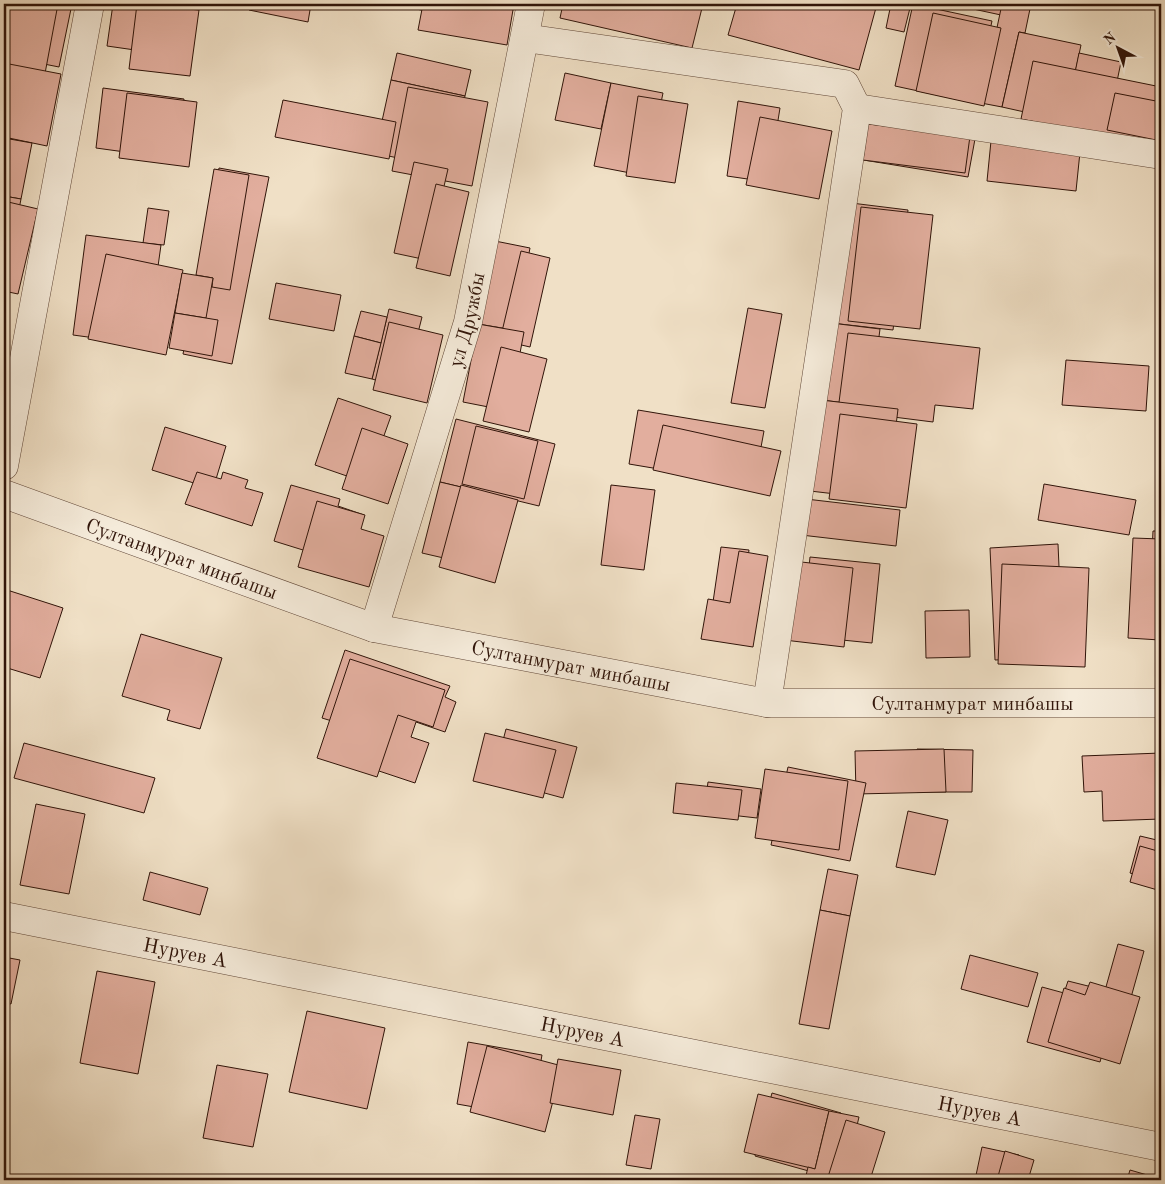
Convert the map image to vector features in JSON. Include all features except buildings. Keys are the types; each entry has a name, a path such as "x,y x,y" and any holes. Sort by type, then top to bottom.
{"street":[{"path":"4,466 90,4"},
{"name":"ул Дружбы","path":"374,628 468,322 531,4"},
{"path":"525,38 845,84 857,108 767,703"},
{"path":"857,108 1161,156"},
{"name":"Султанмурат минбашы","path":"4,494 374,628 767,703 1161,703"},
{"name":"Нуруев А","path":"4,916 1161,1147"}]}
